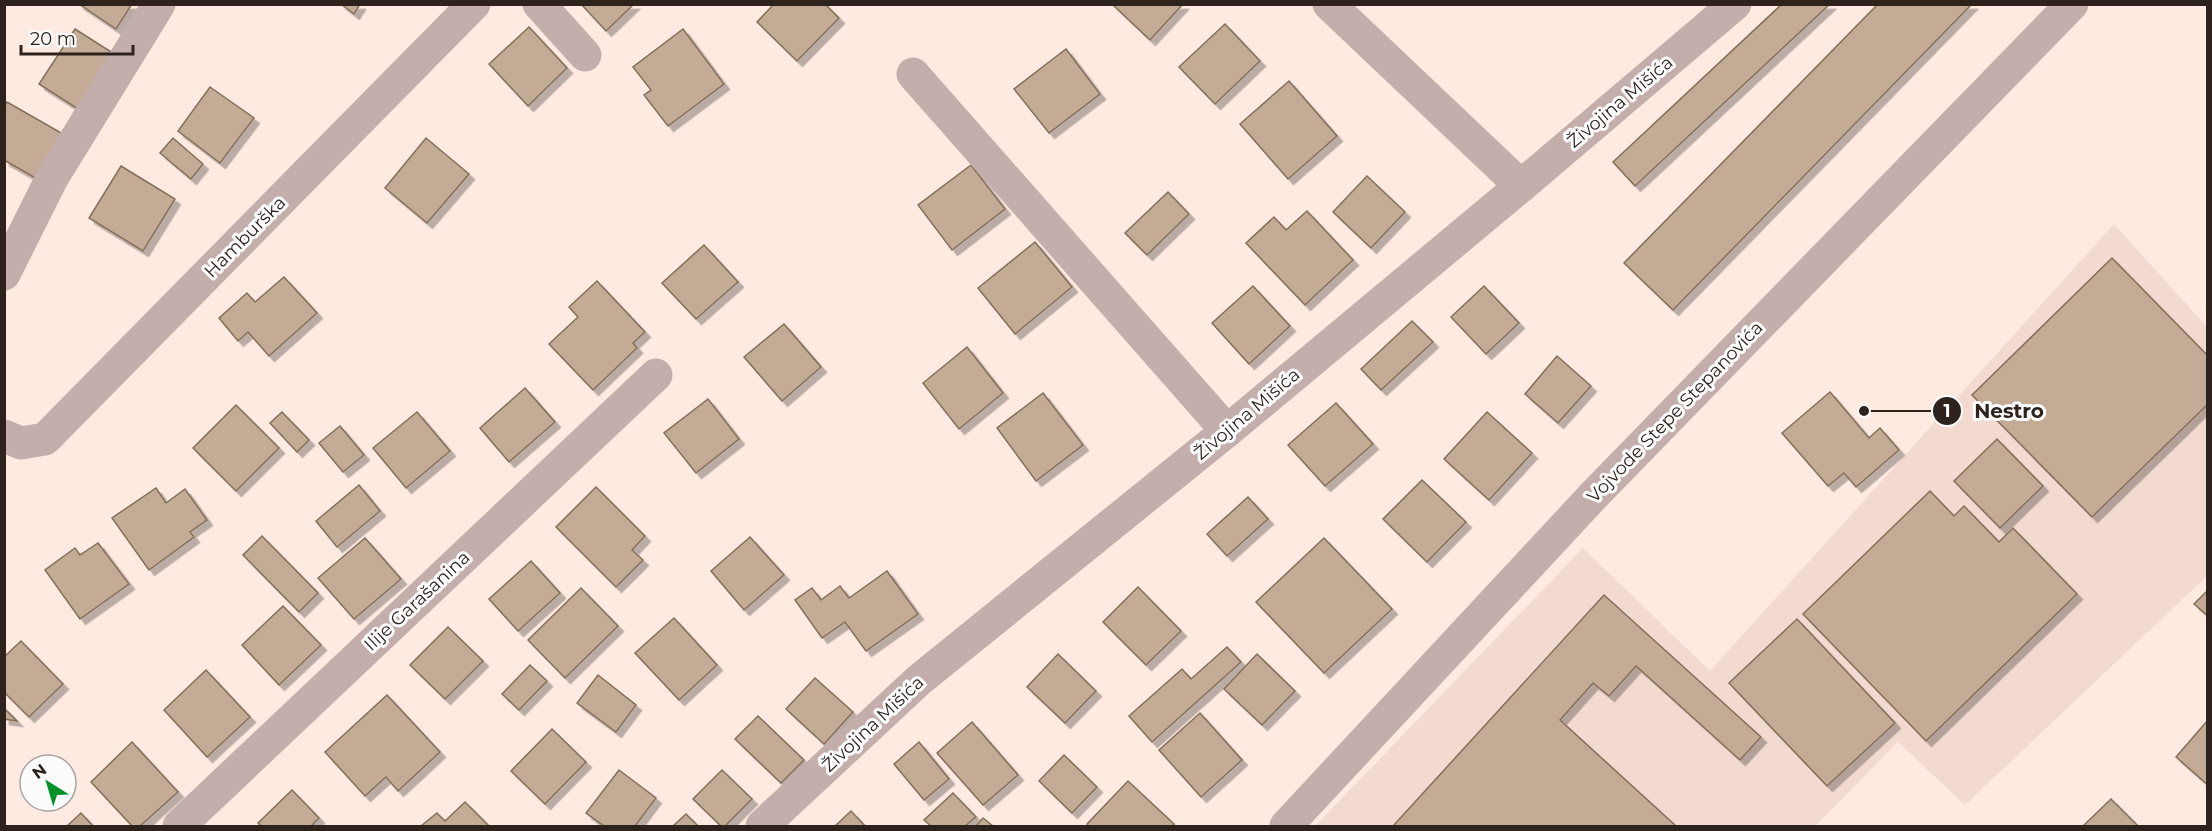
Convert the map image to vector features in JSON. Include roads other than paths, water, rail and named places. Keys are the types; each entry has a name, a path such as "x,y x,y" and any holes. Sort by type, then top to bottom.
{"street":[{"path":"4,274 52,178 159,4"},
{"name":"Hamburška","path":"4,436 21,443 45,440 474,4"},
{"path":"539,4 585,55"},
{"path":"1329,4 1521,186"},
{"name":"Živojina Mišića","path":"762,826 920,680 1227,431 1735,4"},
{"name":"Vojvode Stepe Stepanovića","path":"1286,826 1593,496 2072,4"},
{"path":"913,74 1227,431"},
{"name":"Ilije Garašanina","path":"179,826 656,375"}],"place":[{"name":"Nestro","path":"1864,411"}]}
